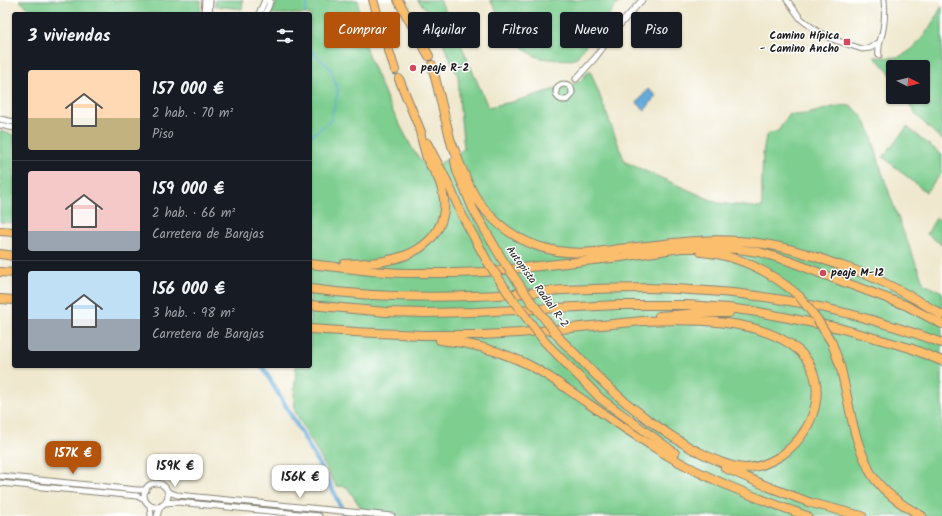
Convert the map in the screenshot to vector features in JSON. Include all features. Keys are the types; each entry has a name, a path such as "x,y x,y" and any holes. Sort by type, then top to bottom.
{"highway":[{"path":"373,0 395,70"},
{"path":"398,0 429,56"},
{"name":"Autopista Radial R-2","path":"432,66 457,171 473,209 502,259 530,300 561,340 634,409 691,448"},
{"path":"399,79 419,128 448,181 462,215 487,261 513,300 545,342 601,399 666,448 727,485"},
{"path":"312,264 365,264 388,260 404,256 418,249 427,243 434,235 442,218 444,197 439,181 428,162 419,128"},
{"path":"451,141 469,185 477,200 495,220 508,231 523,240 547,250 569,253 594,252 680,242 713,240 758,243 812,255 867,275 896,288 942,315"},
{"path":"0,231 12,232"},
{"path":"312,264 401,273 484,272 643,254 681,248 738,249 759,252 789,260 905,305 942,324"},
{"path":"643,254 690,251 722,255 767,272 799,296 817,319 832,343 843,377 852,424 860,452 872,475 884,490 913,512 922,516"},
{"path":"0,254 12,256"},
{"path":"0,272 12,273"},
{"path":"312,289 376,295 423,297 472,296 565,290 648,288 749,294 811,304 876,320 942,344"},
{"path":"0,299 12,300"},
{"path":"312,305 386,312 426,313 618,305 688,305 728,308 758,312 839,328 910,348 942,361"},
{"path":"568,328 630,319 701,313 758,316 812,322"},
{"path":"354,332 423,335 474,335 519,333 662,320 696,321 754,328 788,342 805,358 812,369 816,380 816,406 811,420 804,431 794,444 785,452 759,466 746,468 726,464 691,448"},
{"path":"312,329 457,341 506,354 541,372 620,425 661,451 695,470 767,502 807,516"},
{"path":"691,448 722,466 769,487 811,503 862,516"}],"street":[{"path":"204,12 205,0"},
{"path":"209,12 210,0"},
{"path":"260,12 265,0"},
{"path":"266,12 270,0"},
{"path":"576,79 560,85 557,88 556,92 560,98 566,99 570,97 576,79 642,0"},
{"path":"787,0 801,19 818,32 832,39 862,48 870,48 880,42"},
{"path":"870,48 879,55 878,51 885,14 884,0"},
{"path":"566,84 572,89"},
{"path":"0,119 12,122"},
{"path":"0,125 12,128"},
{"path":"0,476 146,490"},
{"path":"0,483 137,496 145,500 150,506 151,516"},
{"path":"145,500 144,493 151,484 159,484 166,488 168,492 177,495 392,516"},
{"path":"166,503 168,492"},
{"path":"150,506 157,508 166,503 177,502 291,515 319,516"},
{"path":"286,506 291,515"},
{"path":"157,516 160,507"}],"green space":[{"path":"19,0 201,0 200,12 33,12"},
{"path":"215,0 243,0 242,9 215,6"},
{"path":"277,0 358,0 359,12 324,12 324,48 366,48 389,104 413,150 429,170 464,149 458,76 445,48 462,48 488,107 512,102 579,82 590,70 625,162 718,203 762,208 762,170 765,141 769,134 778,131 790,114 805,114 846,105 854,108 863,118 870,132 893,205 924,284 942,292 942,516 365,516 347,487 336,486 295,411 294,397 296,368 312,368 312,12 272,12"},
{"path":"417,0 440,0 446,12 429,12"},
{"path":"490,0 620,0 611,12 560,12 560,48 584,48 576,58 572,60 545,59 531,54 523,48 552,48 552,12 497,12"},
{"path":"942,6 942,140 917,116 909,104 930,104 930,60 886,60 886,68 874,57 897,57 905,54 918,43"},
{"path":"907,127 942,155 942,173 926,192 883,157"},
{"path":"0,131 12,134 12,223 0,222"},
{"path":"936,218 942,221 942,245 927,234"}],"water":[{"path":"648,89 656,96 645,110 637,103"}],"waterway":[{"path":"305,12 308,0"},
{"path":"312,52 331,69 338,91 331,120 312,135"},
{"path":"263,368 331,486 345,516"}],"place":[{"name":"Camino Hípica - Camino Ancho","path":"847,42"},
{"name":"peaje R-2","path":"413,68"},
{"name":"peaje M-12","path":"823,273"}]}
